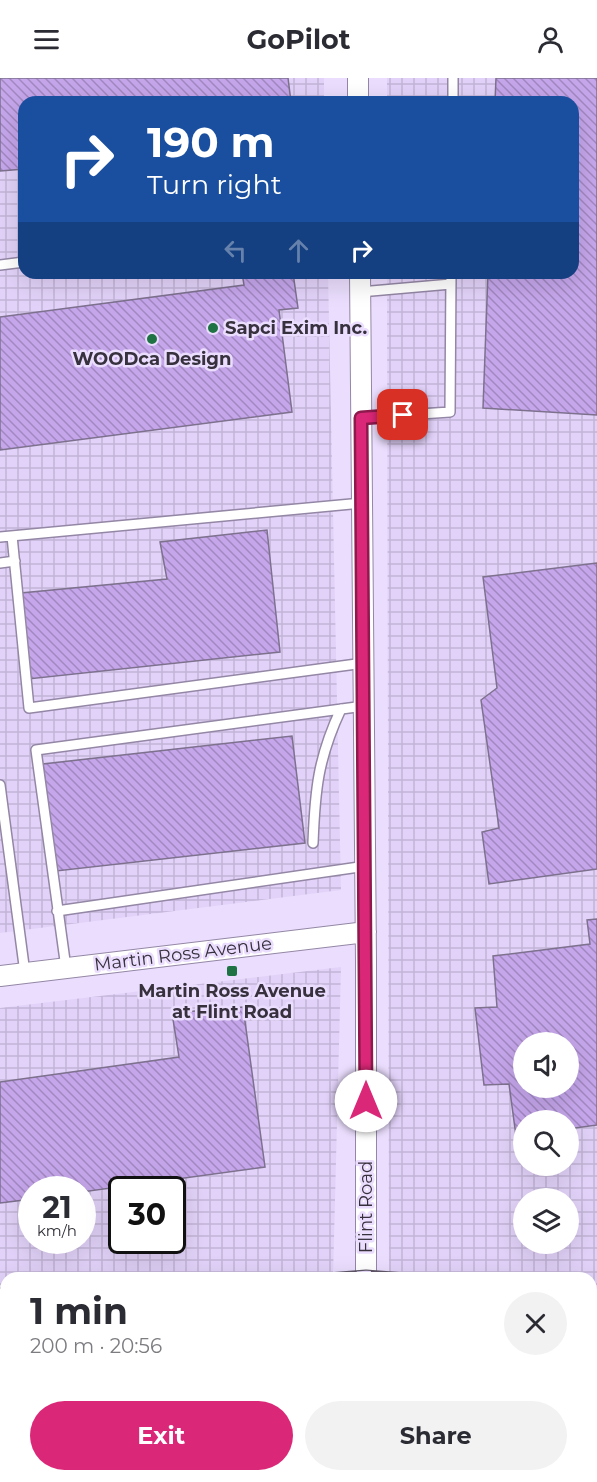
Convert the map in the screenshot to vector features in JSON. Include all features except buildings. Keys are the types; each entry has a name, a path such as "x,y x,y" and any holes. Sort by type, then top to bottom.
{"street":[{"path":"358,78 358,96"},
{"name":"Flint Road","path":"360,283 366,866 366,1272"},
{"name":"Martin Ross Avenue","path":"0,976 366,932"}],"lane":[{"path":"453,78 453,96"},
{"path":"0,265 18,263"},
{"path":"361,418 450,412 451,279"},
{"path":"360,283 451,284"},
{"path":"0,537 362,503"},
{"path":"12,536 29,708 364,663"},
{"path":"0,563 15,561"},
{"path":"66,968 36,750 364,706"},
{"path":"313,843 315,789 325,743 341,709"},
{"path":"0,785 25,973"},
{"path":"57,911 366,866"}],"shaded area":[{"path":"0,78 324,78 324,96 18,96 18,279 328,279 341,890 0,933"},
{"path":"387,78 597,78 597,1272 389,1272 387,279 579,279 579,96 387,96"},
{"path":"341,967 333,1272 0,1272 0,1008"}],"place":[{"name":"Sapci Exim Inc.","path":"213,328"},
{"name":"WOODca Design","path":"152,339"},
{"name":"Martin Ross Avenue at Flint Road","path":"232,971"}],"route":[{"path":"366,1101 361,418 403,415"}]}
